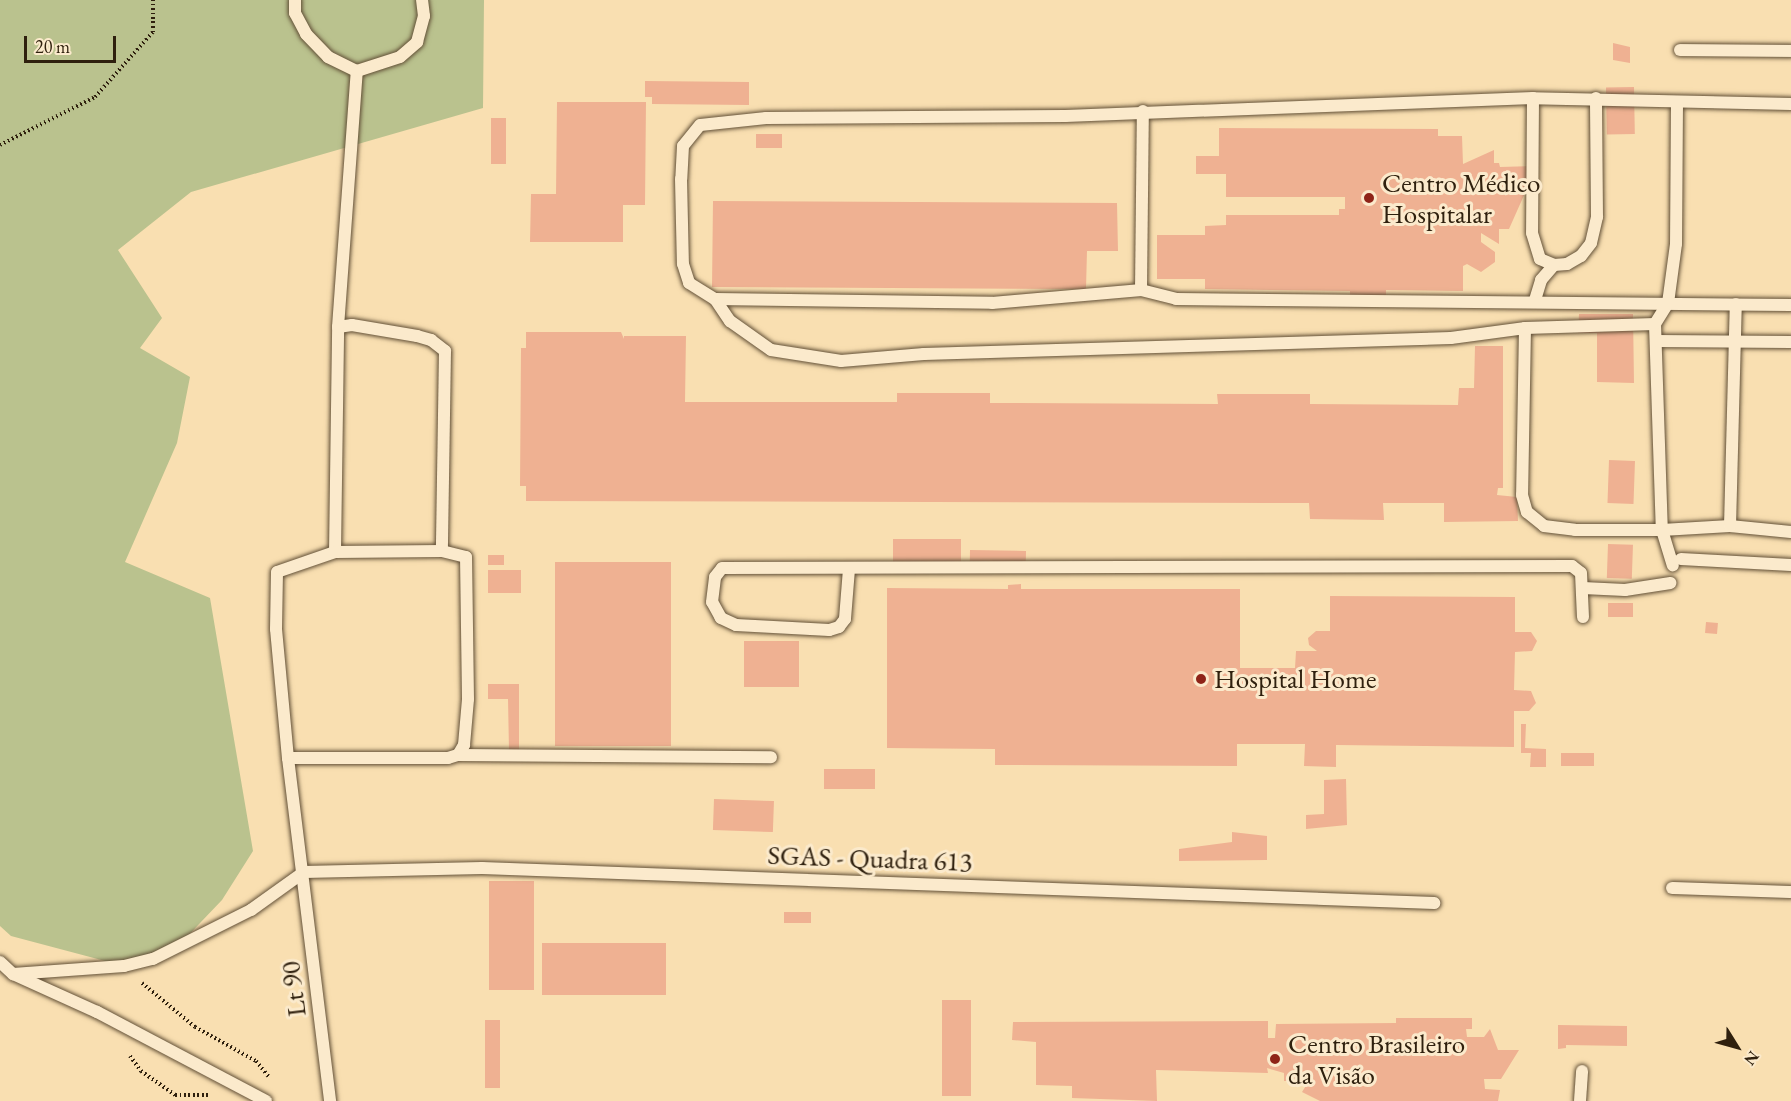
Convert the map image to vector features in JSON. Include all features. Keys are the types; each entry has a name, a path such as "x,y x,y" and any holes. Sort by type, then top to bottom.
{"lane":[{"path":"296,0 295,14 306,34 328,57 357,71 400,57 417,42 424,16 422,0"},
{"path":"1680,50 1791,51"},
{"path":"357,71 338,327 335,552 442,551 462,554 468,562 468,699 464,745 458,755"},
{"path":"1533,98 1532,233 1540,259 1554,266 1567,264 1581,256 1591,243 1597,218 1596,98"},
{"path":"1655,324 1525,328 1451,338 924,354 841,361 771,350 730,321 716,299 689,283 683,264 683,146 700,125 766,118 1065,116 1143,111 1533,98 1791,104"},
{"path":"1677,103 1676,244 1668,303 1655,324 1662,530 1677,562 1791,565"},
{"path":"1141,290 1143,111"},
{"path":"1535,300 1541,280 1554,266"},
{"path":"716,299 992,303 1141,290 1176,299 1535,300 1791,304"},
{"path":"1730,526 1736,304"},
{"path":"338,327 352,325 417,336 431,340 445,351 442,551"},
{"path":"1525,328 1522,495 1527,512 1544,526 1575,531 1662,530 1730,526 1791,532"},
{"path":"1656,341 1791,342"},
{"name":"Lt 90","path":"330,1101 304,872 288,758 276,629 277,572 335,552"},
{"path":"849,569 845,619 839,627 829,630 736,625 721,618 712,602 715,578 722,568 1572,566 1581,573 1583,617"},
{"path":"1583,588 1625,590 1670,583"},
{"path":"288,758 448,758 458,755 771,757"},
{"name":"SGAS - Quadra 613","path":"304,872 482,868 1434,903"},
{"path":"0,972 13,974 124,966 153,959 251,910 304,872"},
{"path":"1672,888 1791,891"},
{"path":"0,962 13,974 97,1012 266,1101"},
{"path":"1580,1101 1582,1071"}],"path":[{"path":"0,145 95,97 153,32 153,0"},
{"path":"124,966 175,1013 256,1061 272,1082"}],"green space":[{"path":"0,0 484,0 483,108 191,192 118,250 162,318 140,348 190,377 177,443 125,562 210,598 253,851 222,900 179,945 124,966 11,936 0,926"}],"building":[{"path":"1613,43 1630,47 1630,63 1613,60"},
{"path":"645,81 749,82 749,105 652,104 652,97 645,97"},
{"path":"1606,87 1634,87 1635,134 1607,134"},
{"path":"557,102 646,102 645,205 623,205 623,242 530,242 531,194 556,194"},
{"path":"491,118 506,118 506,164 491,164"},
{"path":"1219,128 1438,129 1438,136 1462,136 1463,164 1494,150 1494,163 1499,163 1500,167 1537,166 1509,229 1499,229 1499,244 1481,233 1481,242 1495,252 1495,262 1481,272 1467,264 1463,266 1463,291 1386,290 1386,299 1350,299 1350,291 1205,289 1205,279 1157,279 1157,235 1205,235 1205,226 1226,225 1226,215 1339,215 1339,209 1345,209 1345,197 1226,197 1226,174 1196,174 1196,156 1219,156"},
{"path":"756,134 782,134 782,148 756,148"},
{"path":"713,201 1117,203 1118,251 1087,251 1086,289 712,287"},
{"path":"1579,314 1633,314 1634,383 1597,382 1597,333 1578,333"},
{"path":"526,332 621,332 624,339 624,336 686,336 685,402 897,402 897,393 990,393 990,403 1218,404 1217,394 1310,394 1310,404 1458,405 1459,388 1474,388 1475,346 1503,346 1503,488 1498,488 1497,495 1517,497 1518,521 1444,522 1444,503 1383,503 1384,520 1310,519 1309,503 526,501 526,486 520,486 521,348 526,348"},
{"path":"1609,460 1635,461 1633,504 1607,503"},
{"path":"893,539 961,539 961,562 893,562"},
{"path":"1608,544 1633,545 1632,579 1607,578"},
{"path":"970,550 1026,551 1026,563 970,562"},
{"path":"488,555 504,555 504,565 488,565"},
{"path":"555,562 671,562 671,746 555,746"},
{"path":"488,570 521,570 521,593 488,593"},
{"name":"Hospital Home","path":"1021,584 1021,589 1240,589 1240,668 1295,668 1296,651 1317,651 1309,645 1308,638 1316,631 1330,631 1330,596 1515,597 1515,632 1531,632 1537,641 1532,651 1515,652 1514,690 1531,691 1536,703 1529,711 1514,711 1514,747 1336,745 1336,767 1304,766 1305,744 1237,744 1237,766 995,765 995,749 887,748 887,588 1008,589 1008,585"},
{"path":"1608,603 1633,603 1633,617 1608,617"},
{"path":"1706,622 1718,623 1717,634 1705,633"},
{"path":"744,641 799,641 799,687 744,687"},
{"path":"488,684 519,684 519,750 509,751 508,699 488,699"},
{"path":"1521,724 1526,724 1525,748 1546,749 1546,767 1530,767 1531,753 1521,753"},
{"path":"1561,753 1594,753 1594,766 1561,766"},
{"path":"824,769 875,769 875,789 824,789"},
{"path":"1346,779 1347,825 1306,829 1306,815 1324,814 1324,780"},
{"path":"714,799 774,801 773,832 713,830"},
{"path":"1232,832 1267,836 1267,860 1179,861 1179,849 1232,842"},
{"path":"489,881 534,881 534,990 489,990"},
{"path":"784,912 811,912 811,923 784,923"},
{"path":"542,943 666,943 666,995 542,995"},
{"path":"942,1000 971,1000 971,1096 942,1096"},
{"name":"Centro Brasileiro da Visão","path":"1396,1018 1472,1018 1472,1029 1466,1029 1467,1037 1484,1037 1490,1029 1498,1050 1519,1050 1501,1079 1484,1079 1485,1089 1500,1090 1498,1101 1320,1101 1302,1092 1309,1081 1284,1081 1284,1073 1267,1068 1268,1073 1156,1070 1157,1101 1072,1098 1072,1086 1036,1085 1036,1042 1012,1040 1013,1022 1268,1021 1268,1038 1275,1038 1276,1024 1396,1023"},
{"path":"485,1020 500,1020 500,1088 485,1088"},
{"path":"1558,1025 1627,1026 1627,1046 1566,1045 1566,1048 1558,1049"}],"place":[{"name":"Centro Médico Hospitalar","path":"1369,198"},
{"name":"Hospital Home","path":"1201,679"},
{"name":"Centro Brasileiro da Visão","path":"1275,1059"}]}
